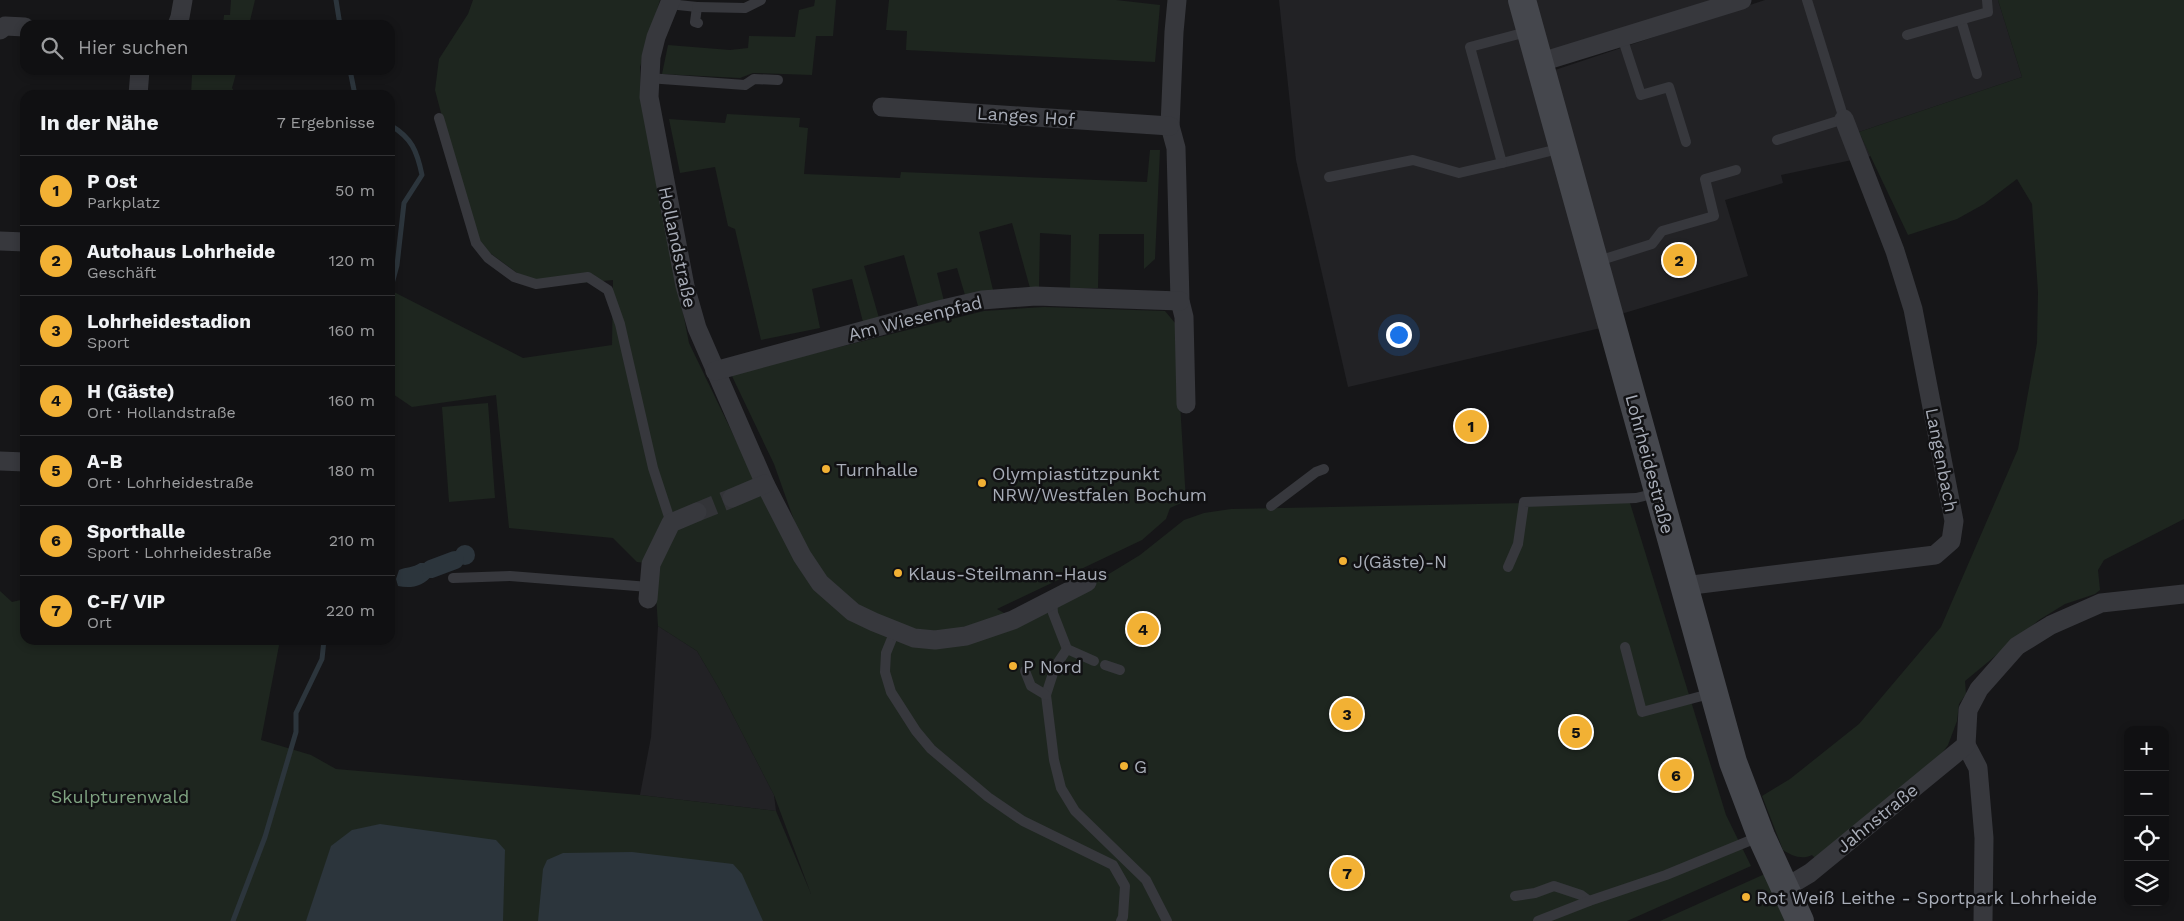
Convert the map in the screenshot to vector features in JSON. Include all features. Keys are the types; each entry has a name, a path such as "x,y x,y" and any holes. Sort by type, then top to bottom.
{"street":[{"path":"179,20 183,0"},
{"path":"1177,0 1170,126 1176,148 1180,301 1184,317 1186,404"},
{"name":"Lohrheidestraße","path":"1522,0 1733,762 1761,836 1800,921"},
{"path":"1538,63 1742,0"},
{"name":"Hollandstraße","path":"670,2 656,37 648,78 651,118 685,286 697,328 765,484 802,556 820,583 853,612 914,638 935,640 966,636 1014,620 1087,582"},
{"path":"0,30 5,26 20,27"},
{"path":"138,90 140,75"},
{"name":"Langes Hof","path":"882,107 1170,126"},
{"name":"Langenbach","path":"1684,586 1935,555 1951,541 1954,521 1914,309 1895,252 1844,119"},
{"path":"0,241 20,242"},
{"name":"Am Wiesenpfad","path":"715,371 943,308 982,300 1036,296 1180,301"},
{"path":"0,462 20,462"},
{"path":"732,498 765,484"},
{"path":"648,593 651,564 671,523 697,512"},
{"path":"1983,921 1984,838 1978,768 1966,745 1968,710 1980,689 2017,646 2052,625 2101,603 2184,594"},
{"name":"Jahnstraße","path":"1785,888 1810,873 1966,745"}],"lane":[{"path":"670,2 697,7 746,8 761,0"},
{"path":"1776,140 1844,119 1807,0"},
{"path":"1907,35 1988,12 1987,0"},
{"path":"697,7 695,22 698,23"},
{"path":"1961,20 1977,74"},
{"path":"1502,164 1470,47 1530,31"},
{"path":"1622,37 1641,95 1669,87 1686,142"},
{"path":"648,78 745,85 754,79 778,80"},
{"path":"439,118 476,242 488,258 514,277 536,284 588,277 608,290 620,324 653,468 671,523"},
{"path":"1329,177 1413,160 1458,173 1563,148"},
{"path":"1594,262 1652,244 1662,230 1714,216 1705,179 1736,170"},
{"path":"1271,506 1324,469"},
{"path":"1508,567 1518,544 1524,502 1636,498 1658,493"},
{"path":"453,578 510,576 648,593"},
{"path":"1052,600 1052,613 1067,649 1094,661"},
{"path":"894,631 886,654 885,672 891,692 916,731 931,749 988,797 1023,821 1113,865 1125,886 1123,917 1121,921"},
{"path":"1625,647 1642,712 1714,693"},
{"path":"1067,649 1054,667 1046,695 1052,745 1061,788 1075,811 1146,880 1167,921"},
{"path":"1105,665 1120,670"},
{"path":"1025,671 1031,686 1046,695"},
{"path":"1538,921 1589,901 1666,876 1761,836"},
{"path":"1515,896 1554,886 1580,895 1589,901"}],"shaded area":[{"path":"1279,0 1515,0 1605,327 1348,387 1296,160"},
{"path":"1531,0 1716,0 1546,54"},
{"path":"1765,0 1998,0 2022,77 1859,132 1871,156 1781,175 1783,183 1725,200 1748,276 1621,314 1552,71"},
{"path":"465,545 472,548 475,555 472,562 465,565 458,562 455,555 458,548"},
{"path":"420,563 430,566 432,575 429,579 417,586 398,586 396,579 399,570"},
{"path":"658,626 697,651 720,690 774,795 776,811 640,795 651,737"},
{"path":"380,824 496,840 505,850 503,921 306,921 331,846 352,830"},
{"path":"632,852 733,864 742,874 763,921 538,921 543,869 547,860 563,853"}],"green space":[{"path":"231,0 255,0 250,20 224,20 224,15 230,15"},
{"name":"Skulpturenwald","path":"473,0 660,0 640,67 641,98 689,343 770,511 817,584 914,641 1053,608 1140,555 1184,520 1204,513 1231,509 1529,503 1630,503 1726,815 1751,866 1627,921 0,921 0,591 12,602 20,600 20,645 279,645 261,740 311,755 336,769 640,795 776,811 811,894 774,795 720,690 697,651 658,626 654,564 637,562 613,538 509,528 496,395 412,407 395,395 395,293 523,358 612,345 613,280 536,287 475,242 435,90 439,59 468,14"},
{"path":"815,0 836,0 833,36 816,36 812,75 753,73 740,78 662,74 668,45 730,50 748,48 749,36 795,37 799,10 814,6"},
{"path":"889,0 1116,0 1160,5 1155,62 906,50 907,31 886,30"},
{"path":"1998,0 2184,0 2184,519 2104,560 2098,570 2100,590 2095,594 2065,604 2039,620 1965,681 1966,694 1959,704 1957,721 1948,745 1940,756 1815,858 1812,855 1797,857 1783,850 1762,796 1790,779 1859,724 1941,627 2018,449 2037,343 2038,292 2032,204 2017,179 1984,204 1957,219 1908,235 1859,132 2022,77"},
{"path":"192,75 236,75 232,88 233,90 191,90"},
{"path":"727,114 800,118 799,127 808,128 804,174 900,178 901,172 1147,182 1150,150 1160,150 1155,259 1144,269 1144,234 1099,234 1098,288 1070,288 1071,235 1040,233 1039,288 1030,288 1012,223 979,232 993,290 965,295 957,268 937,273 944,301 918,306 904,255 864,266 879,318 863,322 852,279 812,289 820,328 761,340 735,229 728,226 715,167 680,173 669,119 725,123"},
{"name":"Olympiastützpunkt NRW/Westfalen Bochum","path":"1044,307 1165,311 1175,323 1186,501 1170,508 1166,519 1142,540 997,609 1011,617 935,636 854,609 806,554 774,464 731,374 984,311"},
{"path":"488,403 495,498 449,502 442,407"},
{"name":"Rot Weiß Leithe - Sportpark Lohrheide","path":"1767,873 1790,921 1660,921"}],"waterway":[{"path":"336,0 339,20"},
{"path":"351,75 354,90"},
{"path":"395,129 404,135 412,146 422,175 404,203 395,272"},
{"path":"431,569 455,560"},
{"path":"233,921 265,837 296,732 296,713 322,659 323,645"}],"tunnel":[{"path":"697,512 732,498"}],"place":[{"name":"Autohaus Lohrheide","path":"1679,260"},
{"name":"P Ost","path":"1471,426"},
{"name":"Turnhalle","path":"826,469"},
{"name":"Olympiastützpunkt NRW/Westfalen Bochum","path":"982,483"},
{"name":"J(Gäste)-N","path":"1343,561"},
{"name":"Klaus-Steilmann-Haus","path":"898,573"},
{"name":"H (Gäste)","path":"1143,629"},
{"name":"P Nord","path":"1013,666"},
{"name":"Lohrheidestadion","path":"1347,714"},
{"name":"A-B","path":"1576,732"},
{"name":"G","path":"1124,766"},
{"name":"Sporthalle","path":"1676,775"},
{"name":"C-F/ VIP","path":"1347,873"},
{"name":"Rot Weiß Leithe - Sportpark Lohrheide","path":"1746,897"}]}
